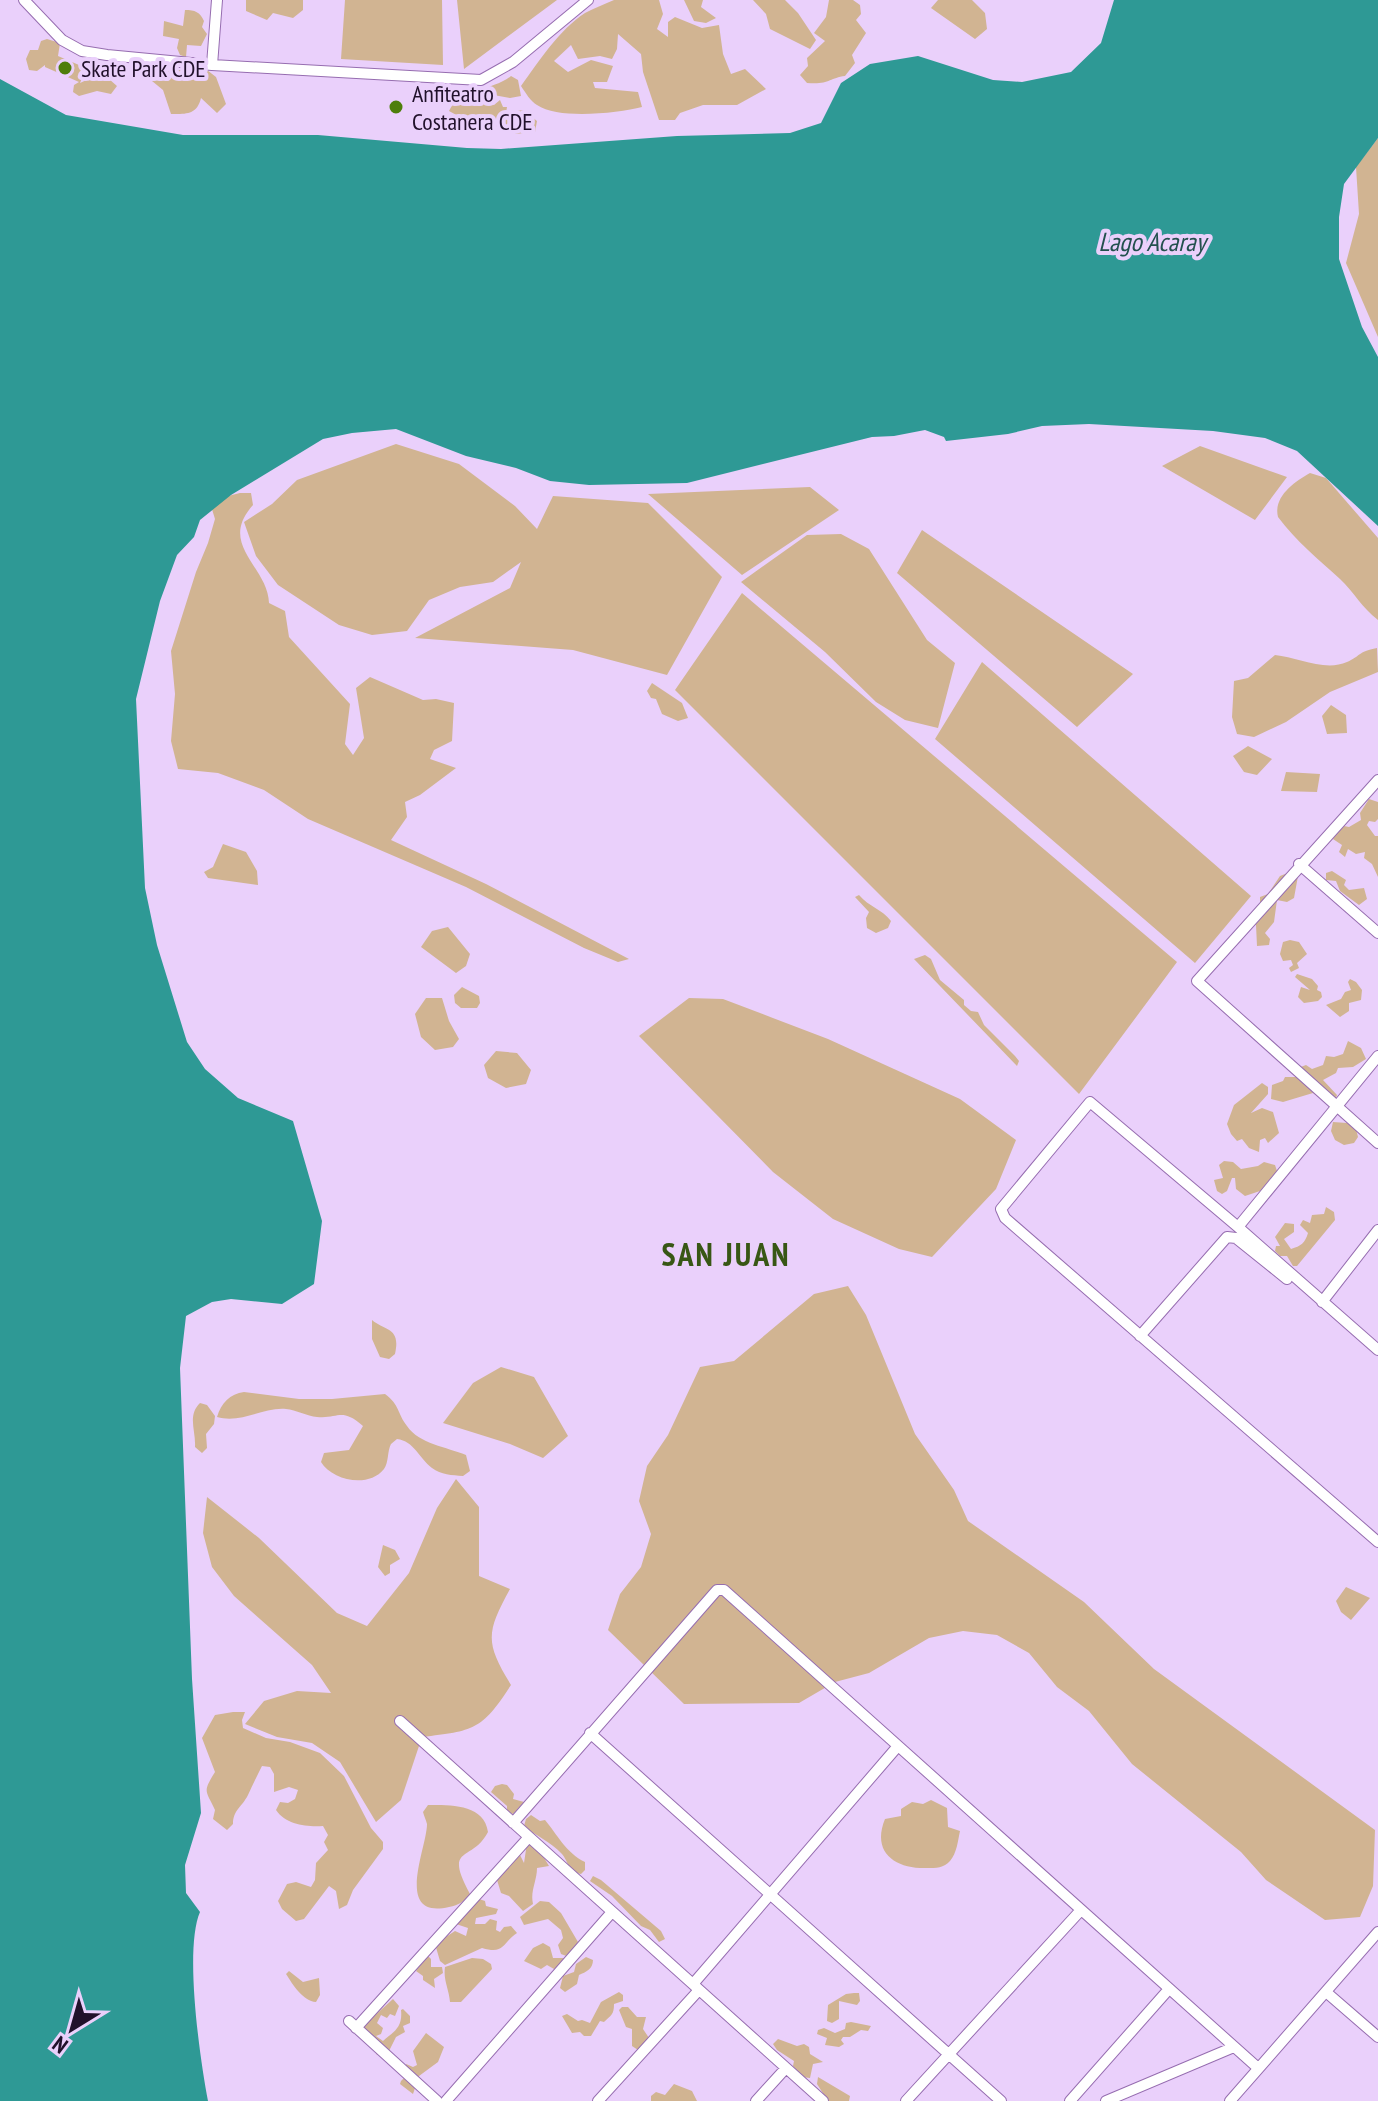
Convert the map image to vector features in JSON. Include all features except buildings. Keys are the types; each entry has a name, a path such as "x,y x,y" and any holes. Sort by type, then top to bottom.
{"street":[{"path":"24,0 62,40 82,51 131,59 212,65 481,80 513,62 588,0"},
{"path":"212,65 217,0"},
{"path":"1378,780 1299,864 1197,981 1378,1143"},
{"path":"1299,864 1378,933"},
{"path":"1238,1227 1378,1056"},
{"path":"1378,1350 1090,1102 1001,1209 1005,1218 1378,1542"},
{"path":"1322,1302 1378,1230"},
{"path":"1140,1336 1227,1237 1236,1238 1292,1283 1302,1284"},
{"path":"513,1823 717,1590 724,1590 1258,2068"},
{"path":"400,1721 823,2101"},
{"path":"590,1733 1001,2101"},
{"path":"598,2101 898,1746"},
{"path":"437,2101 352,2024 529,1837"},
{"path":"906,2101 1081,1910"},
{"path":"446,2101 612,1912"},
{"path":"1230,2101 1378,1932"},
{"path":"1070,2101 1169,1989"},
{"path":"1326,1992 1378,2037"},
{"path":"1106,2101 1234,2047"},
{"path":"756,2101 786,2068"}],"shaded area":[{"path":"246,0 303,0 303,10 293,18 273,13 267,20 246,11"},
{"path":"345,0 442,0 443,65 341,59"},
{"path":"457,0 557,0 464,69"},
{"path":"614,0 659,0 663,14 657,29 668,37 668,22 675,17 702,28 719,25 723,54 731,74 745,69 766,89 737,105 703,105 680,113 675,120 659,120 643,72 641,54 618,34 617,49 612,59 600,56 578,59 571,45 554,61 568,72 591,60 613,66 607,82 593,82 595,88 638,92 642,107 574,114 547,110 535,104 521,86 542,56 576,20"},
{"path":"684,0 703,0 701,7 716,18 706,23 694,21"},
{"path":"753,0 785,0 816,40 810,49 770,29 766,14"},
{"path":"829,0 853,0 860,5 861,14 856,20 866,33 852,55 855,63 845,76 807,83 800,75 808,66 807,58 825,41 814,33 826,17"},
{"path":"938,0 972,0 985,13 987,29 975,39 931,8"},
{"path":"185,10 201,15 204,21 202,27 207,34 201,46 187,45 186,57 180,55 177,48 179,39 163,36 164,21 183,26"},
{"path":"47,39 60,43 58,56 86,68 80,83 93,77 109,79 117,86 111,94 97,91 79,96 73,92 74,85 79,82 45,65 37,71 29,70 26,59 30,50 38,50 41,41"},
{"path":"182,70 189,75 207,70 216,77 226,104 217,113 201,98 194,111 171,114 163,90 152,81 152,73"},
{"path":"511,76 518,80 521,96 510,98 488,94 481,102 494,105 500,100 503,107 507,107 506,113 523,110 537,121 535,132 514,134 505,127 473,124 449,111 461,98"},
{"path":"1378,138 1378,337 1346,263 1359,214 1356,167"},
{"path":"396,444 459,464 515,506 537,529 553,496 648,503 722,577 667,675 573,650 415,638 510,588 521,562 493,582 460,587 429,600 407,631 372,635 339,625 278,585 256,556 244,522 272,504 297,480"},
{"path":"1200,446 1287,477 1255,520 1162,466"},
{"path":"1310,473 1326,478 1378,538 1378,620 1278,517 1282,497"},
{"path":"810,487 839,510 742,575 648,494"},
{"path":"251,493 253,505 243,519 240,532 242,544 267,590 269,603 285,611 289,637 350,704 345,744 353,755 364,738 356,688 370,677 423,700 454,703 452,741 434,750 430,759 456,768 420,795 405,802 407,817 391,840 486,884 629,959 618,962 584,948 466,887 308,819 264,790 218,773 178,769 171,741 175,694 171,651 215,519 211,506 224,497"},
{"path":"922,530 1133,674 1077,727 897,573"},
{"path":"841,534 869,549 927,640 955,663 938,728 905,720 876,702 825,652 741,582 807,535"},
{"path":"742,593 1177,962 1079,1094 675,690"},
{"path":"1377,648 1378,672 1330,692 1286,722 1254,737 1237,734 1232,717 1234,681 1248,678 1275,655 1338,665"},
{"path":"982,662 1251,896 1195,963 935,739"},
{"path":"652,683 682,703 688,718 678,721 662,714 656,699 651,698 647,691"},
{"path":"1331,705 1346,715 1347,733 1327,734 1322,716"},
{"path":"1248,746 1272,759 1257,775 1244,772 1233,756"},
{"path":"1286,772 1320,774 1317,792 1281,791"},
{"path":"1369,799 1378,802 1378,819 1369,821 1367,825 1378,836 1378,877 1372,864 1364,858 1365,852 1356,854 1348,849 1345,857 1339,852 1342,845 1333,839 1339,825 1349,827 1361,820 1360,813"},
{"path":"223,844 246,852 257,871 258,885 208,878 204,872 213,867"},
{"path":"1295,870 1298,876 1294,898 1287,902 1277,900 1274,922 1265,933 1270,939 1269,945 1257,946 1256,925 1251,924 1260,905 1260,897 1268,894 1280,876"},
{"path":"1332,871 1346,880 1344,885 1349,890 1364,888 1367,899 1359,905 1340,891 1336,881 1326,880 1326,873"},
{"path":"859,895 891,921 888,928 876,933 867,928 869,912 855,897"},
{"path":"448,927 470,954 466,966 456,973 421,947 432,931"},
{"path":"1283,942 1299,942 1307,954 1297,963 1299,968 1291,972 1291,960 1283,961 1280,954"},
{"path":"925,955 931,959 940,980 964,1000 964,1005 971,1011 978,1012 984,1025 1015,1056 1019,1061 1017,1066 914,959"},
{"path":"1297,974 1312,979 1318,986 1322,997 1318,1001 1304,1003 1298,997 1301,987 1310,990 1295,977"},
{"path":"1350,979 1362,990 1361,1000 1349,1003 1349,1011 1340,1017 1326,1005 1341,999 1345,992 1351,990"},
{"path":"462,987 479,996 477,1008 461,1008 455,1003 454,995"},
{"path":"426,998 442,998 459,1039 453,1047 435,1050 421,1037 415,1014"},
{"path":"689,998 723,999 828,1039 960,1099 1016,1140 996,1189 932,1257 899,1249 833,1219 773,1172 639,1036"},
{"path":"1348,1041 1361,1048 1366,1059 1353,1067 1338,1068 1336,1073 1323,1080 1337,1095 1335,1101 1327,1103 1313,1093 1283,1102 1271,1099 1272,1085 1285,1077 1297,1077 1298,1068 1306,1065 1312,1069 1323,1065 1326,1056 1343,1054"},
{"path":"496,1051 517,1053 531,1070 526,1084 506,1088 488,1078 484,1065"},
{"path":"1262,1083 1268,1087 1268,1094 1251,1113 1262,1108 1273,1112 1279,1133 1268,1143 1265,1138 1260,1140 1259,1152 1249,1148 1242,1139 1237,1141 1227,1124 1234,1105"},
{"path":"1333,1122 1347,1123 1356,1129 1358,1137 1354,1143 1344,1145 1335,1140 1331,1131"},
{"path":"1224,1161 1233,1162 1241,1169 1264,1162 1275,1165 1277,1171 1260,1191 1245,1196 1236,1189 1235,1178 1232,1178 1227,1191 1222,1194 1217,1191 1214,1180 1223,1178 1219,1165"},
{"path":"1326,1207 1334,1212 1335,1220 1297,1266 1293,1266 1287,1256 1280,1256 1275,1251 1276,1246 1280,1246 1275,1237 1285,1223 1294,1224 1294,1232 1284,1239 1291,1249 1300,1245 1308,1233 1300,1225 1303,1220 1310,1223 1312,1215 1324,1214"},
{"path":"848,1286 866,1315 915,1434 954,1490 968,1521 1084,1602 1154,1669 1375,1830 1373,1886 1360,1917 1325,1920 1266,1880 1241,1852 1132,1764 1089,1711 1057,1687 1029,1653 997,1635 963,1631 929,1638 869,1673 835,1682 799,1703 684,1704 608,1630 620,1594 641,1567 651,1534 639,1501 647,1466 668,1435 700,1367 734,1361 814,1294"},
{"path":"372,1320 394,1334 395,1354 389,1359 380,1357 372,1339"},
{"path":"501,1367 534,1377 568,1436 543,1458 443,1423 473,1383"},
{"path":"244,1392 299,1399 385,1394 412,1432 426,1441 466,1455 470,1471 463,1476 439,1472 408,1443 397,1439 391,1444 386,1466 377,1475 369,1479 351,1480 333,1474 321,1462 324,1453 349,1450 363,1426 345,1415 317,1417 286,1409 235,1418 217,1417 227,1400"},
{"path":"200,1403 207,1405 215,1416 214,1424 206,1434 207,1448 202,1453 195,1447 193,1424 194,1413"},
{"path":"456,1479 479,1507 479,1576 510,1589 496,1617 492,1637 496,1658 511,1685 492,1711 475,1726 454,1733 422,1737 401,1800 376,1822 340,1762 312,1743 277,1737 245,1724 264,1701 297,1691 331,1693 312,1665 234,1596 212,1567 203,1533 207,1497 259,1538 337,1613 367,1626 409,1573 437,1508"},
{"path":"383,1545 395,1550 400,1559 390,1565 390,1573 385,1576 378,1567"},
{"path":"1346,1587 1370,1598 1351,1620 1341,1612 1336,1601"},
{"path":"245,1712 243,1728 266,1738 290,1742 320,1753 344,1776 371,1828 383,1842 383,1849 353,1890 347,1905 339,1909 336,1891 329,1886 304,1919 296,1921 282,1909 278,1901 287,1884 296,1882 311,1887 315,1880 316,1863 328,1850 324,1842 328,1835 323,1826 297,1824 280,1815 276,1810 280,1802 288,1803 295,1799 298,1790 289,1787 274,1792 274,1774 270,1767 262,1766 227,1830 213,1819 215,1810 207,1791 215,1772 202,1738 215,1715"},
{"path":"507,1785 514,1794 513,1799 524,1802 513,1814 491,1792 495,1786"},
{"path":"931,1800 947,1808 948,1827 960,1831 952,1858 945,1865 934,1868 916,1868 896,1862 884,1850 881,1841 885,1819 901,1816 901,1809 912,1802 923,1804"},
{"path":"428,1805 456,1806 473,1811 485,1823 488,1832 482,1842 460,1861 462,1878 470,1894 461,1903 449,1907 432,1908 422,1903 417,1893 427,1824 423,1812"},
{"path":"531,1815 540,1821 545,1820 567,1848 585,1862 585,1870 581,1874 573,1872 558,1850 524,1826"},
{"path":"527,1843 540,1851 549,1866 537,1868 533,1904 523,1911 509,1896 501,1893 497,1880 512,1850 520,1855 524,1863"},
{"path":"593,1876 661,1931 665,1939 659,1942 612,1896 590,1881"},
{"path":"479,1899 485,1901 486,1906 498,1909 496,1914 476,1918 475,1924 485,1924 490,1919 497,1921 496,1930 500,1932 504,1927 511,1926 517,1933 499,1949 482,1948 445,1965 440,1961 435,1944 455,1931 466,1936 468,1928 456,1924"},
{"path":"540,1901 549,1902 561,1913 578,1942 569,1957 561,1954 558,1945 563,1938 561,1930 548,1919 524,1925 520,1917"},
{"path":"543,1943 550,1947 553,1958 564,1958 563,1964 554,1969 547,1965 541,1969 524,1961 533,1948"},
{"path":"427,1955 431,1959 431,1967 442,1967 443,1973 434,1979 435,1988 416,1971"},
{"path":"586,1957 593,1960 592,1966 579,1975 577,1984 565,1992 560,1988 563,1976 574,1972 576,1964"},
{"path":"472,1958 483,1959 491,1964 492,1969 461,2002 450,2002 445,1967"},
{"path":"289,1971 303,1982 319,1978 320,1995 316,2002 299,1992 286,1974"},
{"path":"619,1992 623,1995 623,2001 614,2004 612,2014 604,2022 600,2021 591,2036 572,2033 562,2016 567,2014 578,2021 590,2023 601,2002"},
{"path":"859,1993 857,2005 839,2001 839,2019 832,2023 827,2021 828,2005 846,1994"},
{"path":"393,1999 399,2006 395,2016 390,2014 387,2018 381,2015 377,2023 383,2028 381,2034 376,2036 383,2041 394,2032 403,2009 410,2016 410,2023 403,2026 405,2032 396,2037 389,2051 377,2055 362,2027"},
{"path":"628,2007 637,2017 646,2017 643,2029 649,2038 638,2050 632,2046 632,2029 626,2027 619,2010"},
{"path":"851,2022 871,2026 868,2031 861,2030 850,2037 843,2037 841,2040 844,2044 839,2047 825,2045 827,2038 817,2034 824,2028 835,2033"},
{"path":"426,2033 444,2047 438,2062 419,2076 413,2094 400,2084 405,2077 406,2064 417,2065 413,2051"},
{"path":"778,2039 797,2046 804,2044 809,2047 810,2054 823,2062 813,2064 810,2078 802,2077 793,2066 794,2061 773,2044"},
{"path":"818,2077 850,2096 849,2101 828,2101 817,2084"},
{"path":"674,2084 692,2091 697,2101 651,2101 651,2096 656,2092 665,2095"}],"water":[{"name":"Lago Acaray","path":"1114,0 1378,0 1378,138 1344,184 1339,217 1339,259 1362,327 1378,357 1378,526 1297,451 1265,438 1213,431 1089,424 1042,426 1008,434 946,441 944,437 925,430 872,437 687,483 589,485 550,481 516,468 466,456 396,429 323,439 231,495 200,520 194,537 177,555 160,601 136,699 145,888 157,945 187,1042 205,1069 238,1098 293,1121 322,1221 314,1284 282,1304 231,1299 212,1302 186,1316 180,1368 192,1679 201,1813 185,1865 186,1893 200,1912 195,1929 193,1977 208,2101 0,2101 0,79 66,115 183,135 318,135 501,149 677,136 790,133 821,123 841,83 870,64 918,56 993,80 1022,82 1071,72 1101,43"}],"place":[{"name":"Skate Park CDE","path":"65,68"},
{"name":"Anfiteatro Costanera CDE","path":"396,107"}],"district":[{"name":"SAN JUAN","path":"726,1254"}]}
